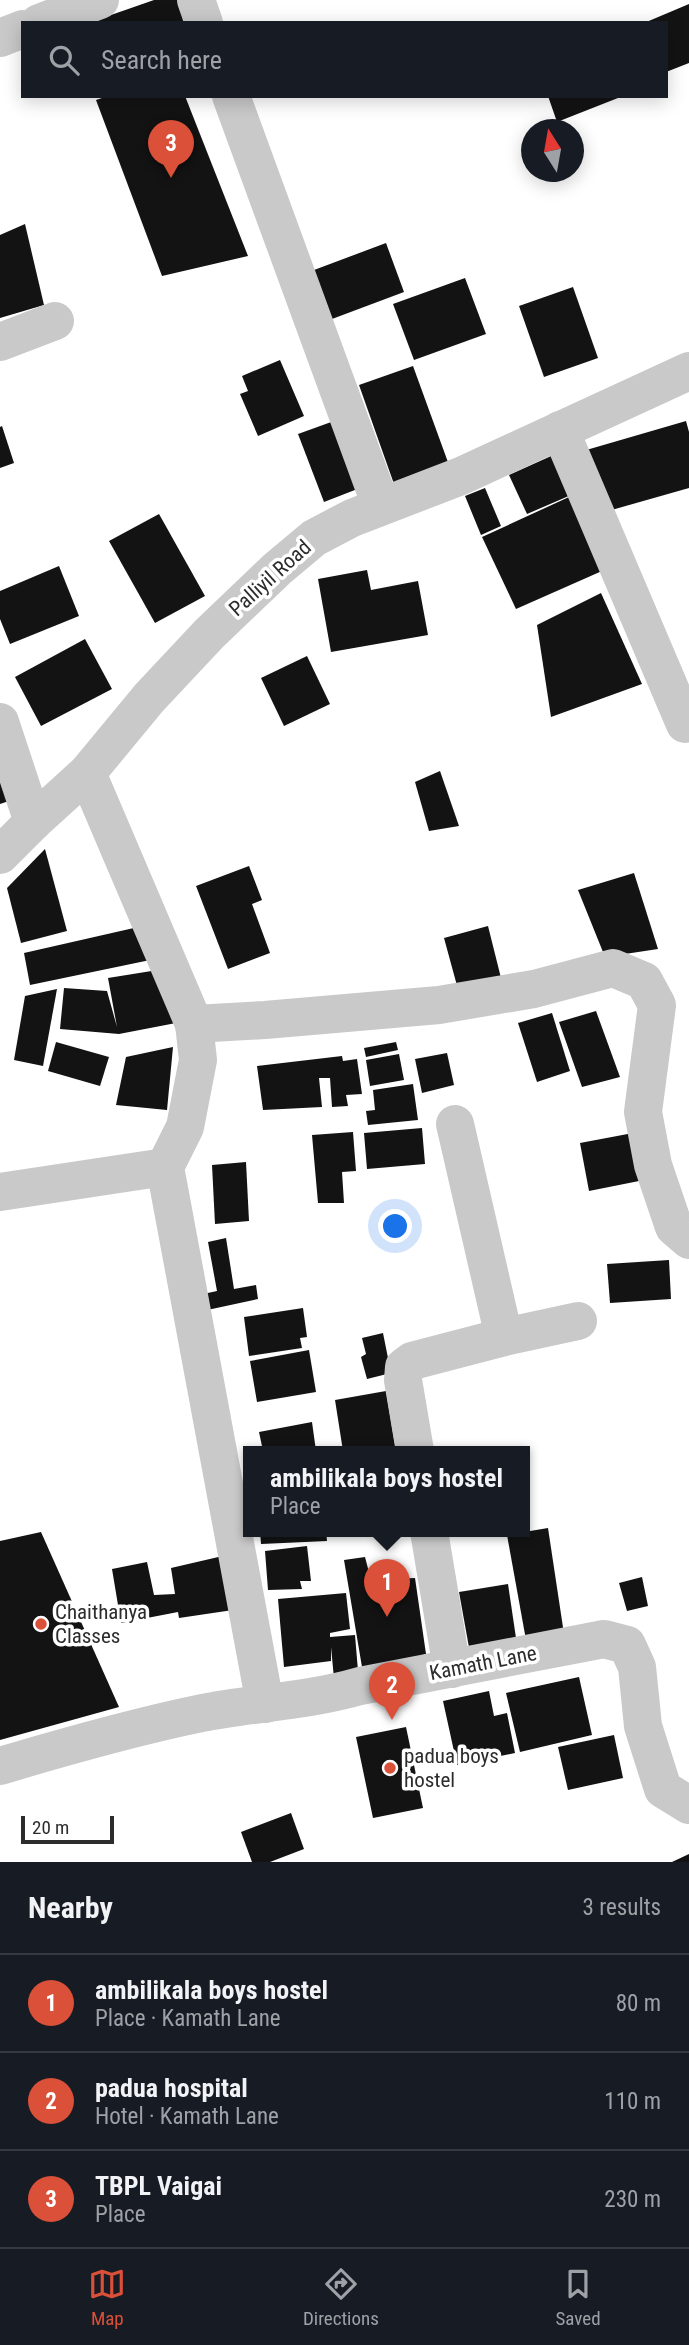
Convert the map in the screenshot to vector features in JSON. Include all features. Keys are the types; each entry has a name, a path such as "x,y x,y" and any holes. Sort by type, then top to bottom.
{"street":[{"path":"44,21 100,0"},
{"path":"196,0 203,21"},
{"path":"0,37 21,30"},
{"path":"232,98 381,506"},
{"path":"0,342 55,321"},
{"name":"Palliyil Road","path":"0,855 87,773 149,698 209,634 314,538 352,518 461,476 689,371"},
{"path":"560,430 685,724"},
{"path":"0,722 33,822"},
{"path":"87,773 194,1024 198,1060 185,1127 165,1167 265,1704"},
{"path":"194,1024 439,1004 534,989 613,968 644,981 657,1005 643,1112 653,1165 674,1227 689,1240"},
{"path":"455,1124 504,1336"},
{"path":"0,1192 165,1167"},
{"path":"414,1446 403,1380 404,1367 412,1361 504,1336 578,1321"},
{"path":"430,1537 452,1670"},
{"name":"Kamath Lane","path":"0,1766 88,1740 203,1713 336,1693 604,1639 627,1645 637,1667 643,1726 663,1789 689,1805"}],"building":[{"path":"154,0 191,0 197,21 94,21"},
{"path":"689,4 689,63 668,71 668,21 649,21"},
{"path":"186,98 248,256 162,276 96,100"},
{"path":"549,98 618,98 565,119 556,119"},
{"path":"25,224 44,305 0,318 0,235"},
{"path":"386,243 404,292 332,319 314,270"},
{"path":"465,278 486,334 414,360 393,304"},
{"path":"573,287 598,358 544,377 519,306"},
{"path":"280,360 304,416 258,436 240,394 248,391 242,376"},
{"path":"413,366 449,465 394,484 359,385"},
{"path":"334,421 360,488 324,502 298,434"},
{"path":"686,421 689,432 689,488 594,515 576,453"},
{"path":"2,426 14,463 0,468 0,427"},
{"path":"560,452 578,492 527,514 509,475"},
{"path":"485,488 501,526 481,535 465,496"},
{"path":"569,497 602,571 516,609 482,537"},
{"path":"159,514 205,596 155,623 109,541"},
{"path":"59,566 79,616 10,644 0,619 0,591"},
{"path":"367,570 371,590 418,581 428,635 331,652 318,579"},
{"path":"601,593 642,684 551,717 537,625"},
{"path":"85,639 112,689 41,726 15,677"},
{"path":"307,656 330,704 284,726 261,678"},
{"path":"0,768 15,799 0,804"},
{"path":"440,771 459,826 429,831 415,782"},
{"path":"45,849 67,931 21,943 7,888"},
{"path":"249,866 262,900 252,904 270,953 228,969 196,886"},
{"path":"634,873 658,949 605,957 578,890"},
{"path":"147,925 155,959 30,985 24,953"},
{"path":"488,926 502,982 459,993 444,938"},
{"path":"164,969 176,1023 119,1034 60,1029 64,988 107,991 117,1027 108,978"},
{"path":"57,989 43,1066 14,1060 25,996"},
{"path":"596,1011 620,1077 582,1087 559,1022"},
{"path":"552,1013 570,1071 537,1082 518,1023"},
{"path":"56,1042 109,1057 100,1086 48,1071"},
{"path":"396,1042 398,1050 366,1057 364,1048"},
{"path":"173,1047 167,1110 116,1105 126,1057"},
{"path":"447,1053 454,1085 422,1093 415,1059"},
{"path":"399,1054 404,1080 370,1086 366,1060"},
{"path":"342,1056 343,1061 357,1059 362,1094 346,1095 348,1106 332,1107 330,1078 319,1078 322,1107 263,1110 257,1066"},
{"path":"413,1084 418,1120 368,1125 366,1111 375,1110 373,1090"},
{"path":"422,1128 425,1164 367,1169 364,1133"},
{"path":"353,1132 356,1171 342,1172 344,1203 318,1203 312,1135"},
{"path":"633,1133 644,1180 589,1191 580,1143"},
{"path":"246,1162 249,1221 215,1224 212,1165"},
{"path":"226,1238 234,1289 256,1285 258,1299 198,1312 194,1296 217,1291 208,1242"},
{"path":"669,1260 671,1299 610,1303 607,1264"},
{"path":"303,1308 307,1337 300,1338 302,1348 249,1356 244,1317"},
{"path":"383,1333 391,1373 367,1379 361,1357 366,1354 362,1338"},
{"path":"309,1350 316,1392 257,1402 250,1361"},
{"path":"386,1391 395,1446 342,1446 335,1400"},
{"path":"312,1422 315,1446 262,1446 259,1432"},
{"path":"548,1528 564,1634 526,1640 507,1537 530,1537 530,1531"},
{"name":"Chaithanya Classes","path":"41,1532 119,1707 0,1740 0,1541"},
{"path":"260,1537 327,1537 327,1541 261,1544"},
{"path":"307,1546 311,1581 300,1581 302,1589 268,1590 265,1551"},
{"path":"227,1555 233,1610 179,1618 178,1612 121,1623 112,1569 147,1562 154,1595 175,1594 171,1568"},
{"path":"365,1557 371,1580 415,1578 426,1654 363,1673 344,1560"},
{"path":"642,1577 648,1606 627,1611 619,1583"},
{"path":"508,1584 516,1638 470,1653 459,1592"},
{"path":"346,1593 350,1629 330,1633 330,1637 355,1635 359,1683 335,1689 331,1647 331,1661 284,1667 278,1599"},
{"path":"579,1677 592,1735 520,1752 506,1693"},
{"path":"489,1691 494,1716 507,1713 515,1753 457,1765 443,1701"},
{"path":"406,1727 423,1808 373,1818 356,1737"},
{"path":"614,1735 623,1778 568,1790 558,1747"},
{"path":"291,1813 304,1849 270,1862 252,1862 241,1832"},
{"path":"689,1854 689,1862 672,1862"}],"place":[{"name":"TBPL Vaigai","path":"171,178"},
{"name":"ambilikala boys hostel","path":"387,1617"},
{"name":"Chaithanya Classes","path":"41,1624"},
{"name":"padua hospital","path":"392,1720"},
{"name":"padua boys hostel","path":"390,1768"}]}
